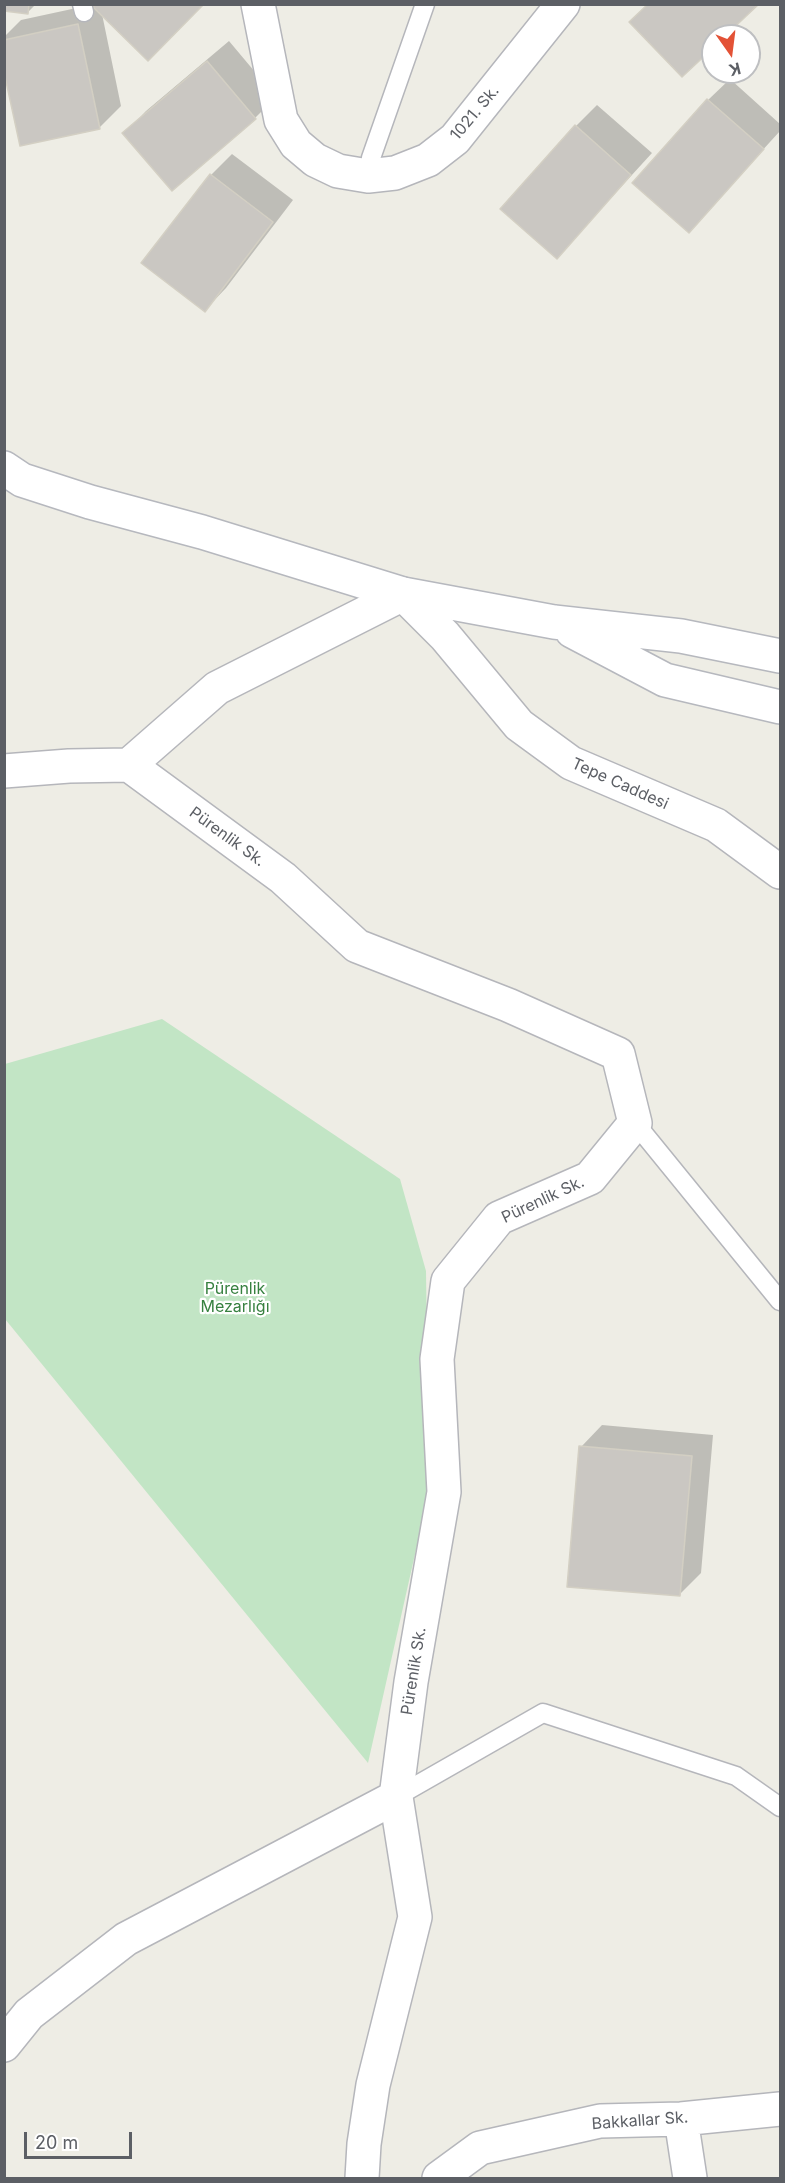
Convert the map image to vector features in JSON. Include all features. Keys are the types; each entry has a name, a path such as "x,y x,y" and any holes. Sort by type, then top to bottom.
{"street":[{"name":"1021. Sk.","path":"258,4 278,110 281,120 296,144 315,160 338,171 368,176 395,173 428,160 456,139 563,4"},
{"path":"4,468 22,480 90,502 202,532 404,594 554,621 681,636 780,656"},
{"path":"4,771 69,766 129,765 217,688 404,594"},
{"name":"Tepe Caddesi","path":"404,594 445,636 519,725 571,764 716,825 780,872"},
{"path":"554,621 665,680 780,707"},
{"name":"Pürenlik Sk.","path":"129,765 283,878 357,946 508,1005 618,1054 635,1123 590,1178 498,1218 448,1281 437,1359 444,1492 411,1682 396,1797 415,1917 373,2085 364,2144 362,2178"},
{"path":"4,2045 29,2014 126,1939 396,1797"},
{"name":"Bakkallar Sk.","path":"439,2178 480,2148 600,2121 681,2119 780,2109"},
{"path":"681,2119 690,2178"}],"lane":[{"path":"368,176 371,158 425,4"},
{"path":"635,1123 780,1301"},
{"path":"396,1797 543,1713 736,1776 780,1807"}],"green space":[{"name":"Pürenlik Mezarlığı","path":"162,1019 400,1179 426,1271 429,1492 368,1763 5,1319 5,1064"}],"building":[{"path":"4,4 29,4 28,14 4,11"},
{"path":"96,4 204,4 148,61 93,7"},
{"path":"648,4 759,4 738,24 701,24 701,59 682,77 629,22"},
{"path":"78,24 100,129 20,146 4,72 4,40"},
{"path":"207,61 256,119 172,191 122,133"},
{"path":"707,99 764,149 689,233 632,183"},
{"path":"575,125 631,175 557,259 500,209"},
{"path":"210,174 273,222 205,312 141,263"},
{"path":"579,1446 692,1456 680,1596 567,1587"}]}
